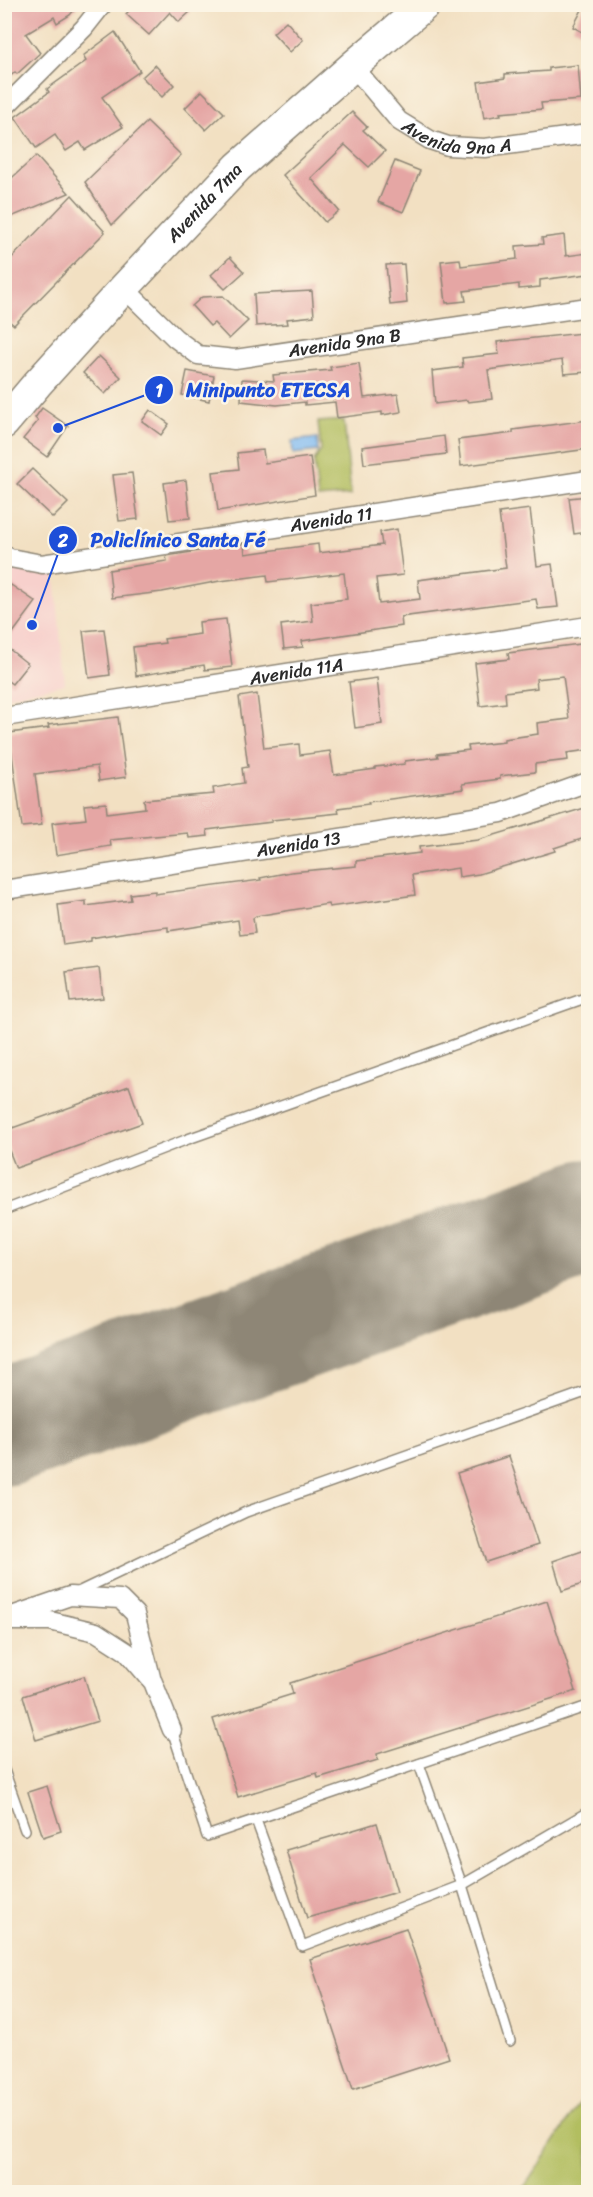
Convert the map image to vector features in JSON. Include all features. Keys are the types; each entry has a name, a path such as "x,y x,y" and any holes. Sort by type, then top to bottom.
{"highway":[{"name":"Avenida 7ma","path":"4,423 123,288 238,167 426,4"}],"street":[{"path":"4,108 84,28 103,4"},
{"name":"Avenida 9na A","path":"353,66 399,121 430,140 448,146 485,148 588,134"},
{"name":"Avenida 9na B","path":"123,288 175,338 198,355 235,359 588,307"},
{"name":"Avenida 11","path":"4,555 42,564 588,480"},
{"name":"Avenida 11A","path":"4,717 588,626"},
{"name":"Avenida 13","path":"4,890 501,813 588,782"},
{"path":"4,1620 70,1596 120,1599 135,1614 153,1682 172,1730"},
{"path":"4,1620 50,1621 96,1632 127,1652 153,1682"}],"lane":[{"path":"4,1210 188,1139 588,997"},
{"path":"70,1596 246,1512 588,1391"},
{"path":"172,1730 207,1836 588,1706"},
{"path":"419,1764 462,1885 510,2041"},
{"path":"4,1770 25,1830"},
{"path":"256,1820 302,1946 462,1885 588,1812"}],"shaded area":[{"path":"4,562 54,566 65,684 5,697"}],"green space":[{"path":"344,420 351,495 318,498 314,461 321,450 318,422"},
{"path":"588,2091 588,2192 521,2192"}],"water":[{"path":"317,438 318,451 293,454 292,441"}],"building":[{"path":"4,4 79,4 70,15 57,23 54,17 26,34 40,53 17,74 15,72 4,82"},
{"path":"135,4 184,4 190,12 179,22 170,12 149,35 126,14"},
{"path":"585,4 588,4 588,35 573,27"},
{"path":"286,21 303,40 290,52 273,33"},
{"path":"115,32 140,71 102,97 123,127 85,150 80,142 66,151 55,135 36,148 15,117 49,92 47,89 86,61 83,56"},
{"path":"155,65 174,85 162,97 142,77"},
{"path":"578,65 581,100 541,103 542,109 500,113 501,115 484,118 478,82 505,78 505,74 549,71 549,68"},
{"path":"202,91 224,113 206,130 185,108"},
{"path":"352,112 367,127 363,130 385,151 369,167 345,145 311,178 339,211 325,222 283,175"},
{"path":"147,122 181,155 112,225 85,182"},
{"path":"36,156 69,193 4,220 4,185"},
{"path":"395,161 420,171 403,212 378,202"},
{"path":"72,195 105,232 14,325 4,317 4,266"},
{"path":"564,235 566,256 588,253 588,274 540,280 540,287 519,289 519,284 464,291 466,301 446,303 441,261 460,259 461,266 517,259 516,246 543,244 542,238"},
{"path":"230,257 244,272 225,289 211,275"},
{"path":"404,264 407,303 390,305 386,265"},
{"path":"312,291 314,316 287,319 288,324 256,326 254,294"},
{"path":"223,296 248,321 229,339 214,323 210,326 192,306 202,297"},
{"path":"582,333 587,372 564,374 562,360 488,370 492,399 435,404 432,371 463,367 462,358 499,354 497,342"},
{"path":"99,356 121,377 105,394 83,373"},
{"path":"359,363 364,398 398,394 401,412 337,418 335,402 277,405 241,401 242,379 274,381 273,375 331,370 330,367"},
{"path":"187,371 214,376 209,401 182,395"},
{"path":"42,408 68,426 47,457 23,439 38,421 35,418"},
{"path":"150,410 169,424 161,435 142,421"},
{"path":"588,420 588,449 461,466 458,440"},
{"path":"444,436 446,454 364,464 362,447"},
{"path":"263,450 265,463 310,457 315,495 218,511 213,472 239,469 237,453"},
{"path":"32,469 68,503 53,518 17,484"},
{"path":"132,473 138,519 119,521 113,475"},
{"path":"186,480 190,518 169,520 164,483"},
{"path":"588,496 588,532 574,534 569,498"},
{"path":"530,509 537,566 552,564 558,607 538,609 536,599 401,617 402,626 302,641 303,647 284,649 281,625 313,621 311,603 347,599 344,573 268,582 267,575 112,598 109,570 167,561 166,556 244,544 245,554 318,544 319,553 382,545 380,532 397,529 403,575 376,578 379,604 420,599 418,580 506,568 499,513"},
{"path":"11,585 36,602 4,645 4,594"},
{"path":"226,619 232,667 205,670 204,665 136,676 133,647 165,643 164,639 200,634 199,622"},
{"path":"104,629 110,675 89,678 83,631"},
{"path":"588,643 588,750 567,753 568,760 535,764 535,772 462,784 463,789 338,808 339,813 207,830 208,836 189,838 188,833 110,840 111,846 56,855 52,823 86,819 84,805 106,803 107,813 145,808 144,800 214,794 213,788 244,783 242,768 248,767 239,697 257,694 264,748 299,744 300,755 330,751 334,775 375,769 375,767 405,764 405,761 438,757 437,754 469,750 468,746 504,742 504,739 538,734 537,723 569,719 563,676 536,679 537,688 505,692 506,703 480,706 475,663 509,659 508,653"},
{"path":"4,645 28,664 12,684 4,678"},
{"path":"377,678 382,724 355,728 349,682"},
{"path":"118,717 126,777 99,781 97,766 35,774 42,825 22,827 9,733 49,728 48,725"},
{"path":"588,807 588,837 554,848 555,851 479,874 459,877 458,868 412,875 415,895 329,907 328,904 256,916 253,918 255,933 240,935 238,920 168,931 168,927 127,932 63,945 58,905 86,901 86,906 131,900 130,894 155,891 155,894 261,880 260,878 291,872 356,866 356,861 420,853 419,847 478,840"},
{"path":"99,968 103,998 70,1002 66,972"},
{"path":"129,1086 142,1123 16,1168 4,1138 4,1131"},
{"path":"509,1456 538,1545 486,1562 457,1473"},
{"path":"588,1549 588,1582 562,1591 553,1561"},
{"path":"547,1601 576,1691 377,1754 378,1760 318,1778 317,1773 238,1797 213,1719 293,1694 290,1683"},
{"path":"84,1676 98,1721 36,1740 23,1696"},
{"path":"47,1786 61,1831 43,1837 28,1792"},
{"path":"377,1823 397,1892 307,1918 286,1850"},
{"path":"406,1928 449,2058 353,2089 310,1959"}],"runway":[{"path":"4,1428 588,1217"}],"place":[{"name":"Minipunto ETECSA","path":"58,428"},
{"name":"Policlínico Santa Fé","path":"32,625"}]}
